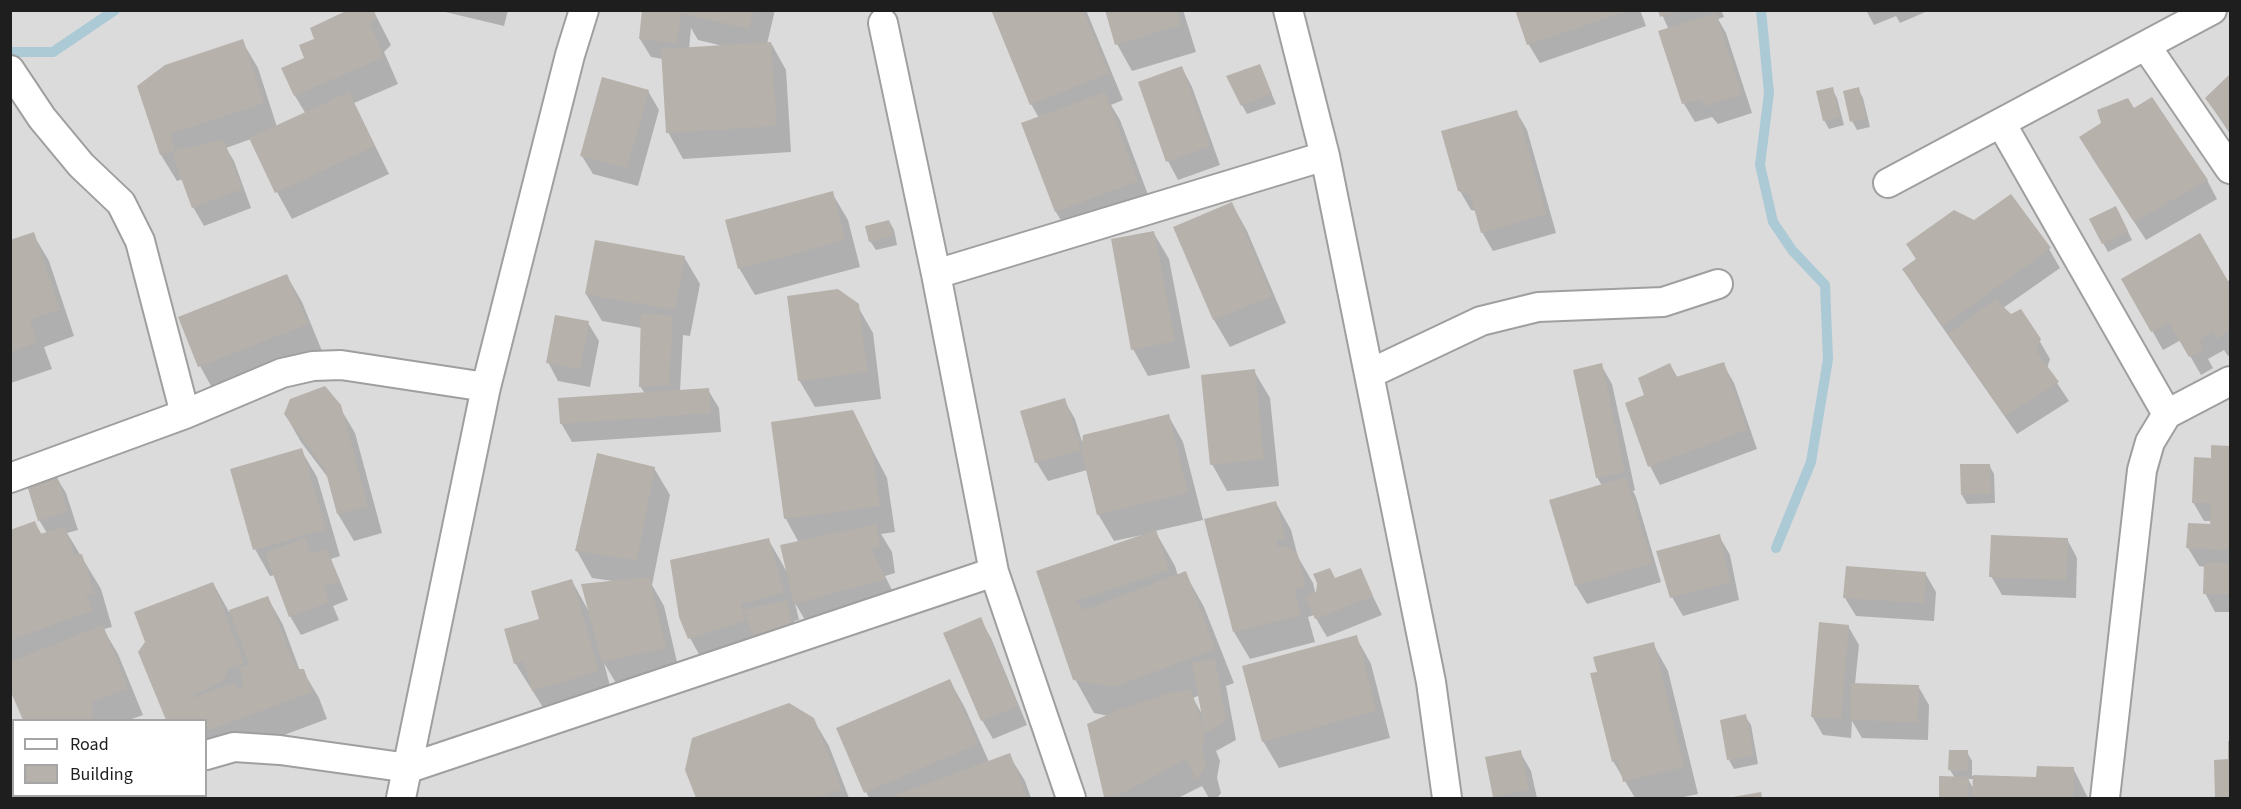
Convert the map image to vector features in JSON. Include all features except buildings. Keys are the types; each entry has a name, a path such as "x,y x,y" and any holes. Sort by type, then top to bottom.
{"street":[{"path":"401,798 486,387 570,55 584,10"},
{"path":"1288,10 1325,156 1431,682 1443,797"},
{"path":"1888,183 2212,10"},
{"path":"883,23 936,274 994,572 1071,798"},
{"path":"2146,46 2230,169"},
{"path":"10,70 42,117 75,157 121,203 140,241 185,414"},
{"path":"2001,123 2167,414"},
{"path":"936,274 1325,156"},
{"path":"1369,374 1481,321 1538,307 1663,302 1718,284"},
{"path":"10,478 185,414 282,373 313,366 341,366 486,387"},
{"path":"2105,798 2142,470 2150,442 2167,414 2230,381"},
{"path":"207,755 234,747 280,750 409,768 994,572"}],"shaded area":[{"path":"10,11 2230,11 2230,798 11,798"}],"waterway":[{"path":"10,52 53,52 115,10"},
{"path":"1761,10 1769,93 1760,165 1773,222 1792,250 1825,285 1828,359 1811,462 1776,548"}]}
